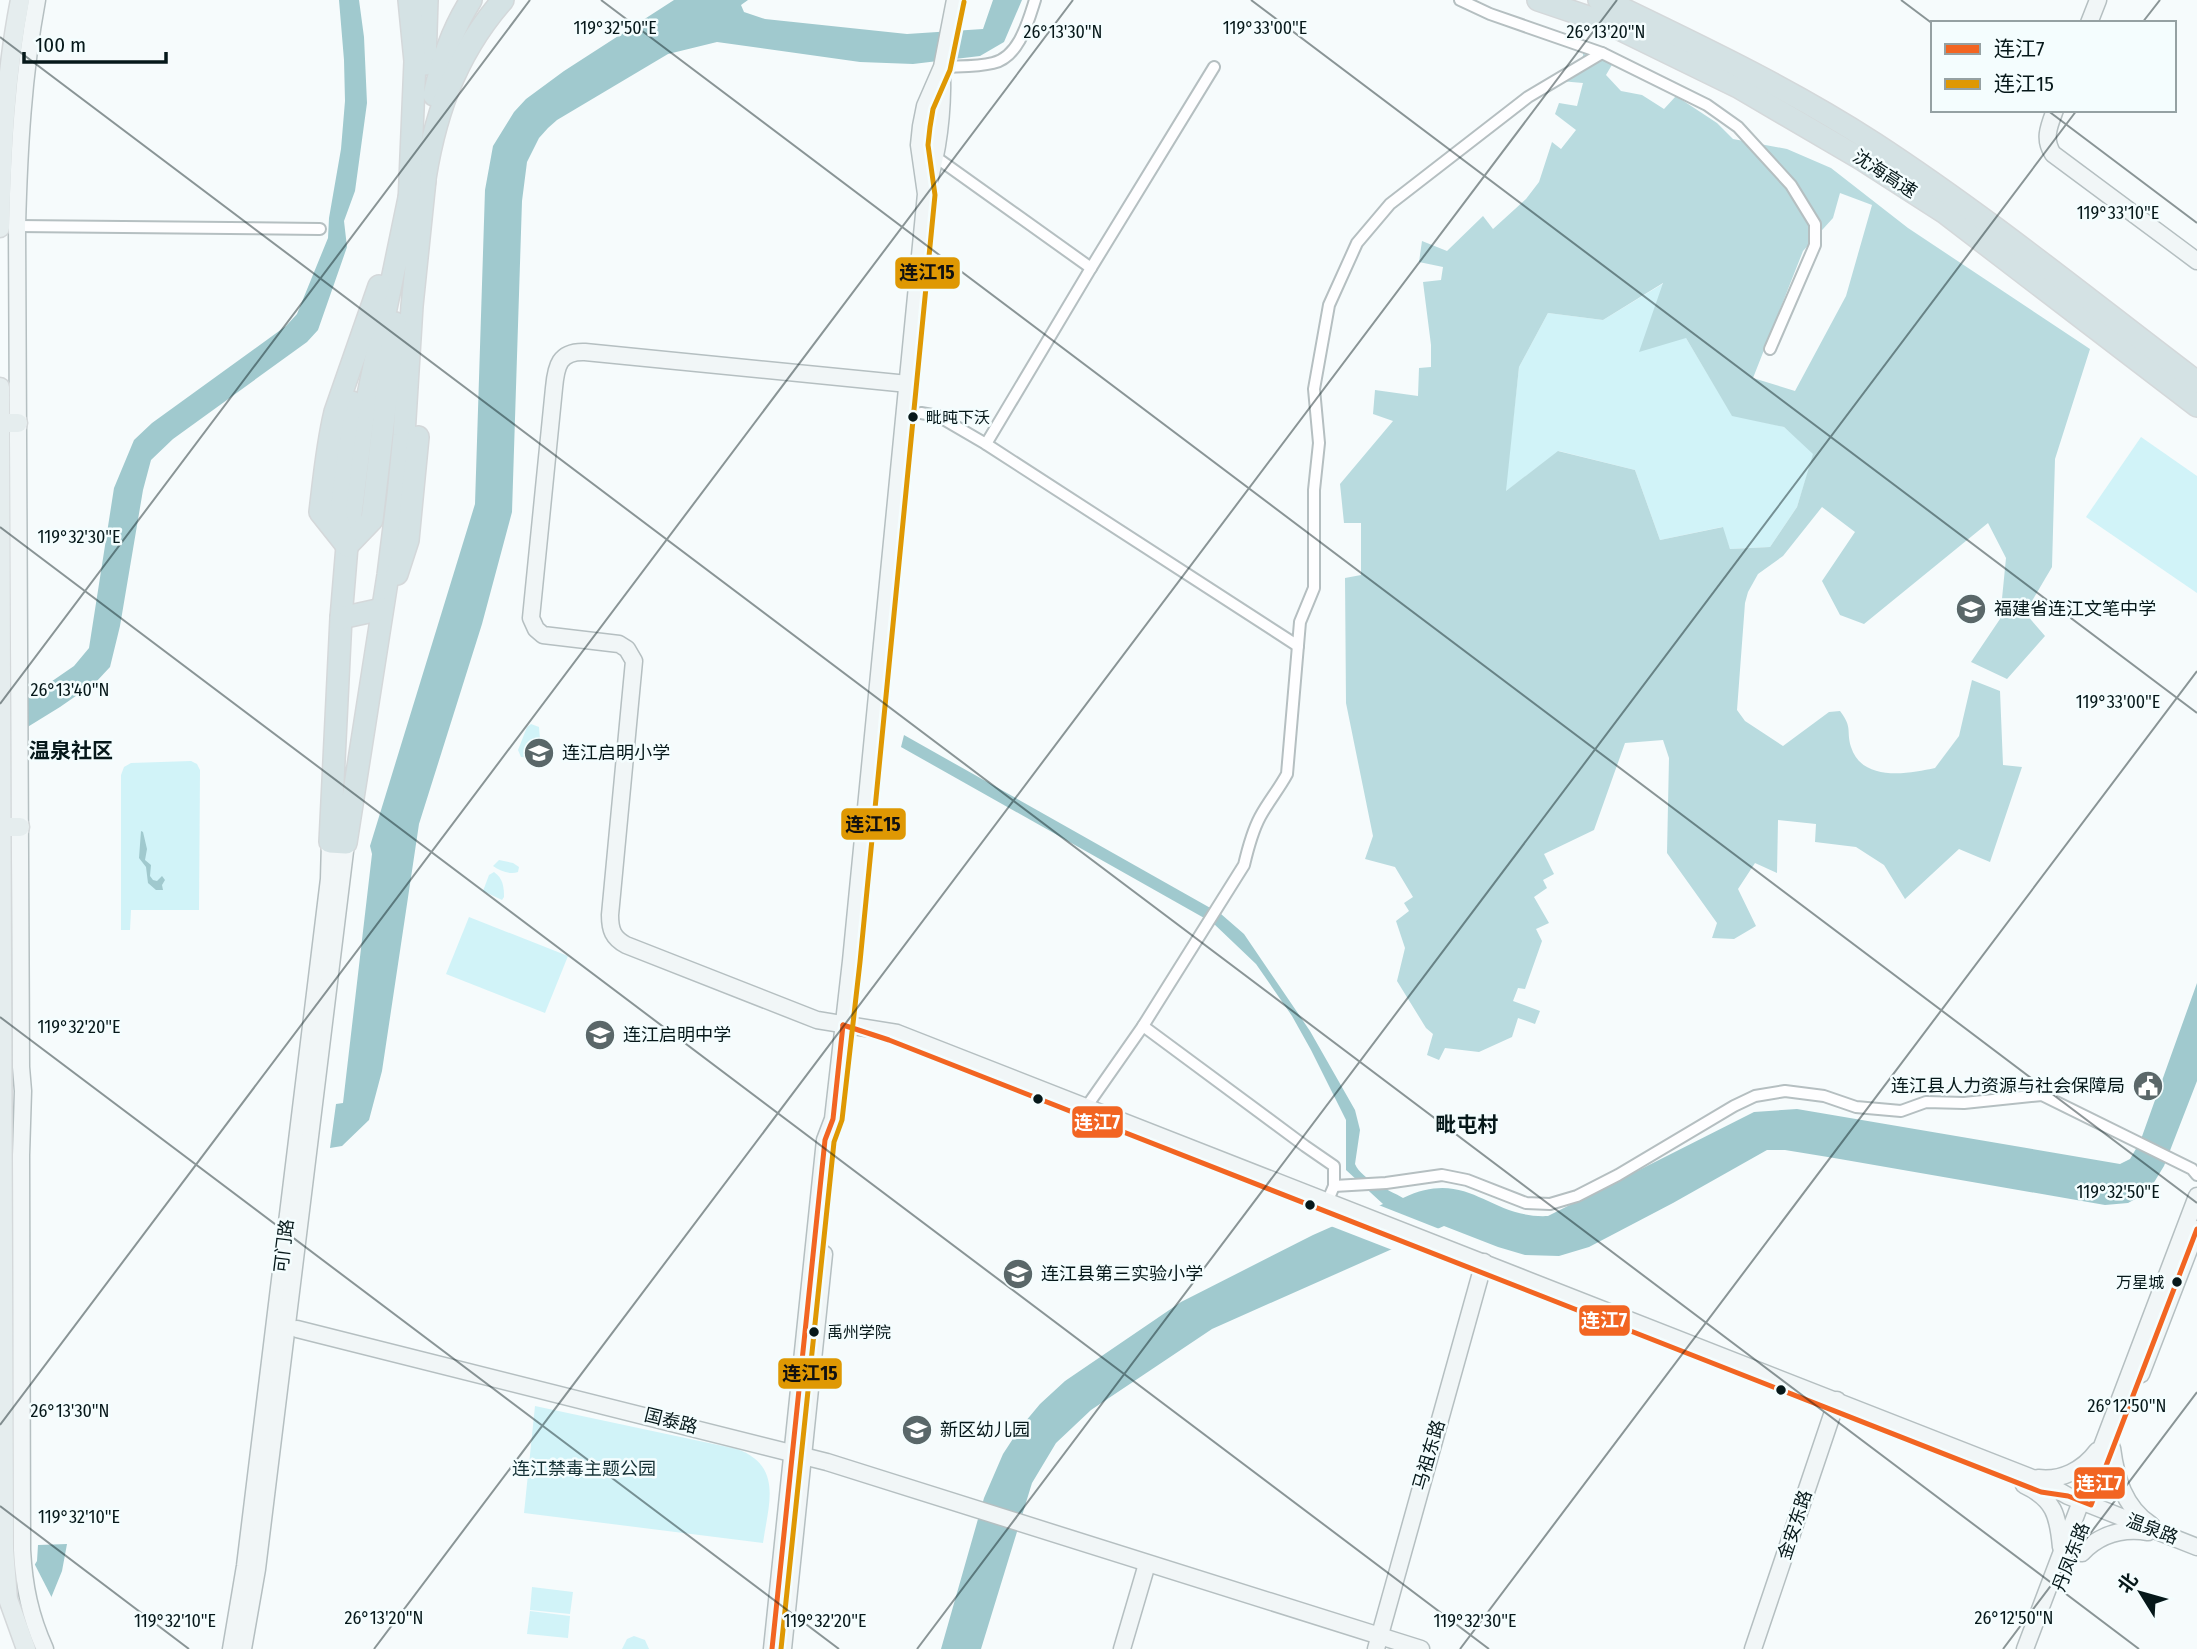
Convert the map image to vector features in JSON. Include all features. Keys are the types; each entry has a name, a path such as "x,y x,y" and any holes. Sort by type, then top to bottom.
{"highway":[{"path":"347,546 320,512 330,433 410,198 415,61 409,0"},
{"path":"338,842 341,618 347,546 363,419 410,198 423,103 427,0"},
{"path":"338,842 382,609 404,435 412,306 433,99 444,55 458,21 471,0"},
{"path":"425,180 434,134 458,63 479,29 503,0"},
{"name":"沈海高速","path":"1538,0 1609,24 1726,81 1861,159 1945,213 2197,406"},
{"name":"沈海高速","path":"1599,0 1617,6 1747,69 1872,142 1955,198 2197,382"},
{"path":"341,618 382,609"}],"main road":[{"path":"11,827 2,744 9,423 9,227 4,115 10,51 20,0"},
{"path":"9,227 27,54 37,0"},
{"path":"772,1649 836,1142 832,1119 844,1025 926,194 937,158 943,112 942,67 955,0"},
{"path":"2090,21 2098,0"},
{"path":"926,194 919,145 921,126 925,106 942,67"},
{"path":"2054,112 2047,136 2048,146 2053,154 2197,261"},
{"path":"844,1025 817,1020 626,945 617,940 611,932 610,915 634,661 627,649 619,644 547,637 539,633 532,622 552,402 559,362 568,353 578,351 908,384"},
{"path":"0,387 9,423 19,699 19,733 11,827 4,1549 8,1599 25,1646"},
{"name":"可门路","path":"231,1649 245,1566 327,892 338,842"},
{"name":"可门路","path":"243,1649 257,1569 338,842"},
{"name":"温泉路","path":"844,1025 891,1030 1087,1106 1331,1193 1344,1212"},
{"name":"温泉路","path":"844,1025 1344,1212 2026,1480 2041,1492 2080,1501 2197,1547"},
{"name":"丹凤东路","path":"2110,1441 2197,1196"},
{"name":"丹凤东路","path":"2036,1649 2068,1552 2080,1501 2110,1441 2197,1229"},
{"path":"9,1244 23,1575 34,1626 45,1649"},
{"name":"马祖东路","path":"1378,1642 1483,1267"},
{"name":"国泰路","path":"297,1329 798,1454 1041,1529 1378,1642"},
{"name":"金安东路","path":"1754,1649 1835,1405"},
{"path":"2026,1480 2049,1479 2077,1470 2110,1441 2118,1482 2124,1495 2144,1520 2164,1534"},
{"path":"783,1649 798,1454"},
{"path":"2026,1480 2055,1511 2068,1552 2082,1553 2100,1538 2126,1531 2164,1534"},
{"name":"丹凤东路","path":"2025,1649 2068,1552"},
{"path":"1122,1649 1147,1564"},
{"path":"1378,1642 1421,1649"}],"street":[{"path":"942,67 993,63 1008,56 1019,40 1035,0"},
{"path":"1460,0 1490,14 1602,53 1707,105 1738,127 1791,185 1815,224 1815,245 1770,349"},
{"path":"1087,1106 1143,1026 1244,865 1260,815 1280,789 1287,774 1300,622 1314,589 1314,490 1319,443 1314,388 1329,304 1357,243 1390,204 1528,97 1602,53"},
{"path":"986,444 1214,67"},
{"path":"937,158 1091,268"},
{"path":"9,227 320,229"},
{"path":"921,413 937,416 986,444 1298,646"},
{"path":"1143,1026 1305,1146 1328,1160 1334,1167 1331,1193 1359,1185 1442,1175 1467,1181 1527,1203 1550,1204 1577,1196 1618,1175 1734,1106 1755,1096 1785,1091 1825,1096 1856,1107 1901,1111 1926,1102 1964,1103 2042,1095 2192,1170 2197,1175"}],"green space":[{"path":"1664,283 1686,338 1732,415 1784,427 1814,453 1797,507 1770,547 1730,549 1722,527 1660,540 1635,470 1559,451 1505,492 1519,367 1548,313 1603,320"},
{"path":"2141,437 2197,476 2197,593 2086,517"},
{"path":"531,724 539,727 541,752 537,758 521,757 518,750 527,727"},
{"path":"191,761 197,764 200,770 199,910 131,910 130,930 121,930 121,775 124,767 131,763"},
{"path":"499,860 513,863 519,867 518,872 505,872 493,866"},
{"path":"494,872 504,890 502,900 483,891 489,875"},
{"path":"469,917 568,956 545,1013 446,974"},
{"name":"连江禁毒主题公园","path":"535,1406 737,1449 752,1456 762,1466 769,1488 763,1543 524,1513"},
{"path":"532,1587 573,1592 570,1614 530,1610"},
{"path":"530,1611 570,1616 568,1638 527,1634"},
{"path":"634,1636 645,1640 649,1649 622,1649 627,1639"}],"shaded area":[{"path":"339,0 359,0 364,37 367,103 355,191 344,221 347,247 318,330 307,342 173,439 151,460 110,667 96,682 0,744 0,717 74,666 89,648 114,488 134,440 152,423 286,326 297,314 328,238 341,149 345,101"},
{"path":"674,0 748,0 741,5 744,12 765,19 907,34 983,29 993,0 1022,0 1004,42 980,56 913,64 860,62 717,42 668,54 557,120 539,138 527,162 522,201 512,512 482,624 419,824 382,1071 369,1120 342,1146 330,1148 336,1104 343,1103 372,854 370,846 475,504 485,190 493,146 514,112 526,99 564,71"},
{"path":"1583,49 1613,63 1606,75 1621,91 1642,95 1664,109 1676,96 1717,123 1733,139 1787,149 1831,168 1908,228 2090,349 2055,459 2052,567 2025,613 2045,636 2007,679 1971,662 2000,619 2006,558 1988,523 1864,624 1840,615 1822,581 1855,532 1822,507 1783,556 1758,574 1745,603 1737,710 1745,721 1783,746 1829,712 1840,711 1848,725 1851,747 1865,766 1887,773 1935,768 1959,736 1972,680 2000,691 2003,765 2022,767 1990,862 1959,849 1905,899 1884,865 1856,847 1815,842 1816,824 1778,820 1777,873 1755,863 1738,889 1756,926 1734,939 1712,938 1717,923 1667,853 1669,758 1663,740 1625,743 1594,830 1544,854 1554,874 1543,880 1547,888 1534,897 1549,923 1536,929 1542,941 1525,989 1518,988 1513,1001 1540,1011 1535,1024 1518,1018 1512,1037 1479,1052 1445,1048 1439,1060 1427,1055 1433,1034 1426,1028 1397,981 1405,948 1396,921 1409,911 1404,903 1413,897 1395,867 1365,859 1373,836 1346,703 1345,578 1361,575 1361,523 1344,523 1340,484 1393,421 1373,414 1375,390 1418,396 1419,368 1431,367 1423,282 1441,280 1443,267 1419,262 1422,241 1447,251 1483,216 1493,229 1526,199 1539,182 1552,142 1561,149 1576,130 1555,114 1559,103 1577,106 1583,83 1560,81 1583,56","holes":["1840,193 1872,205 1846,296 1795,391 1753,378 1803,251 1833,218","1663,283 1639,352 1686,338 1732,416 1784,427 1813,454 1797,507 1770,547 1730,549 1723,527 1660,540 1635,470 1558,451 1506,491 1519,367 1548,313 1603,320"]},
{"path":"904,735 1221,914 1244,934 1310,1031 1355,1110 1360,1130 1355,1164 1358,1170 1403,1198 1426,1190 1445,1188 1478,1196 1527,1215 1548,1216 1754,1112 1797,1109 2120,1164 2130,1159 2140,1142 2197,983 2197,1081 2164,1166 2153,1184 2128,1203 2105,1205 1785,1150 1767,1150 1589,1247 1559,1256 1525,1255 1444,1226 1212,1329 1091,1410 1056,1443 1032,1483 981,1649 941,1649 984,1498 1003,1454 1040,1404 1065,1381 1181,1302 1313,1235 1383,1204 1346,1170 1346,1120 1292,1016 1256,964 1213,923 901,747"},
{"path":"141,831 147,849 145,860 151,865 150,876 157,881 162,876 165,880 163,890 156,890 148,883 146,867 139,858"},
{"path":"67,1544 62,1571 51,1598 0,1649 0,1620 37,1561 38,1545"}],"pier":[{"path":"1376,1204 1442,1230 1395,1251 1328,1225"},
{"path":"33,1561 52,1598 20,1649 0,1649 0,1613"}],"transit line":[{"name":"连江15","path":"781,1649 834,1142 842,1120 860,962 935,195 928,145 933,109 950,70 964,2"},
{"name":"连江7","path":"843,1025 889,1040 2041,1492 2068,1496 2091,1505 2197,1229"},
{"name":"连江7","path":"772,1649 825,1140 833,1119 843,1025"}],"place":[{"name":"毗旽下沃","path":"913,417"},
{"name":"福建省连江文笔中学","path":"1971,609"},
{"name":"连江启明小学","path":"539,753"},
{"name":"连江启明中学","path":"600,1035"},
{"name":"连江县人力资源与社会保障局","path":"2148,1086"},
{"name":"连江县第三实验小学","path":"1018,1274"},
{"name":"万星城","path":"2177,1282"},
{"name":"禹州学院","path":"814,1332"},
{"name":"新区幼儿园","path":"917,1430"}],"district":[{"name":"温泉社区","path":"71,751"},
{"name":"毗屯村","path":"1467,1125"}]}
